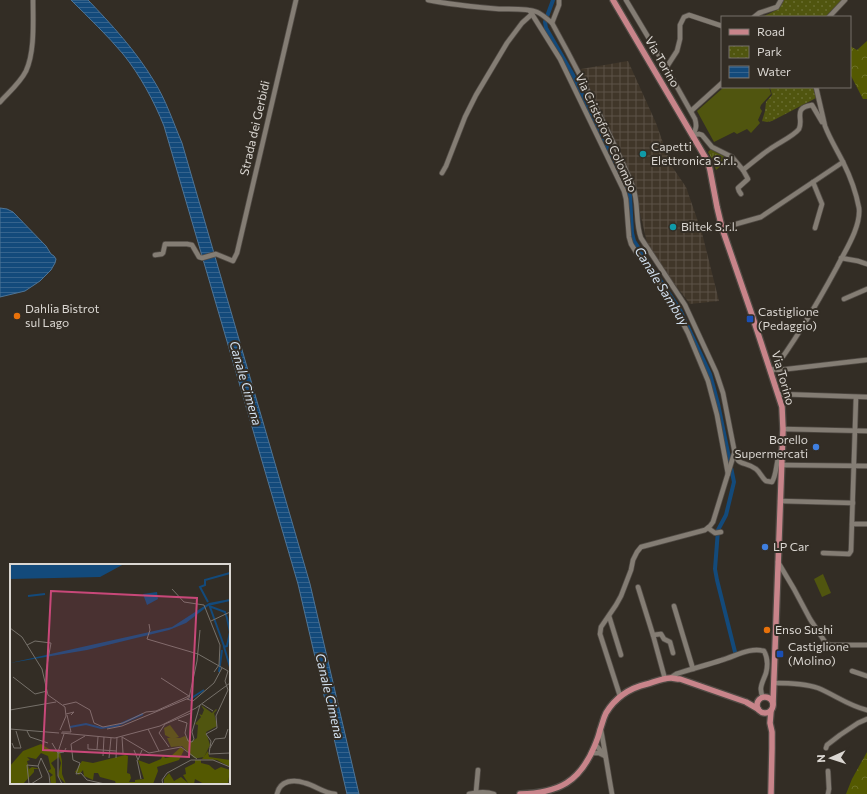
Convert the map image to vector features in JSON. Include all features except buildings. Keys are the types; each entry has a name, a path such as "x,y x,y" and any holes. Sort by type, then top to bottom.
{"main road":[{"name":"Via Torino","path":"613,0 705,156 710,170 722,228 773,371 782,407 782,449 773,704"},
{"path":"520,794 550,792 571,781 581,771 586,763 601,730 605,715 620,696 631,689 667,678 680,679 746,702 764,713 770,723"},
{"path":"758,709 757,704 764,698 774,685"},
{"path":"746,702 764,698 772,701 773,704 770,723 772,732 771,794"},
{"path":"764,713 771,711"}],"street":[{"path":"0,102 16,85 26,71 32,52 33,0"},
{"name":"Strada dei Gerbidi","path":"155,254 163,253 165,244 187,244 192,245 199,258 216,254 233,261 296,0"},
{"path":"428,0 470,7 533,12 545,17 552,23 560,0"},
{"path":"625,0 691,111 696,124 693,135"},
{"path":"755,16 759,13 777,7 781,0"},
{"path":"830,16 845,0"},
{"path":"442,173 476,96 507,43 533,12"},
{"name":"Via Cristoforo Colombo","path":"533,12 560,59 624,191 631,244 673,304 702,365 713,399 728,474"},
{"path":"666,68 677,51 680,39 680,25 684,17 689,15 721,26"},
{"name":"Via Cristoforo Colombo","path":"552,23 592,98 628,173 637,200 638,228 641,238 685,305 716,372 723,393 734,449 714,522 708,528"},
{"path":"691,111 721,84"},
{"path":"773,371 794,341 819,300 854,232 858,218 859,210 857,197 850,176 827,132 816,88"},
{"path":"743,170 798,130 800,111 810,105 814,107 825,126"},
{"path":"693,135 702,135 712,147 732,157 743,170 748,179 738,188 741,194"},
{"path":"722,228 761,217 843,162"},
{"path":"813,182 822,204 816,228"},
{"path":"841,258 867,264"},
{"path":"844,299 867,289"},
{"path":"773,371 866,360"},
{"path":"778,394 867,397"},
{"path":"823,553 849,554 851,551 856,397"},
{"path":"782,429 867,431"},
{"path":"733,456 740,462 752,466 764,480 772,482 778,456 782,449"},
{"path":"781,465 867,466"},
{"path":"780,501 853,503"},
{"path":"852,524 867,524"},
{"path":"620,696 600,634 601,627 621,596 637,552 641,547 708,528 715,533 721,532"},
{"path":"778,562 810,619 825,642 830,645 867,645"},
{"path":"638,587 667,678 740,653 756,650 764,651 768,660 766,672 760,689 764,698"},
{"path":"674,606 693,669"},
{"path":"609,616 621,655"},
{"path":"653,635 661,634 670,642 674,653"},
{"path":"852,671 867,676"},
{"path":"774,685 802,685 817,688 850,704 867,710"},
{"path":"826,748 826,745 836,737 867,719"},
{"path":"601,730 612,794"},
{"path":"595,743 600,743 605,748"},
{"path":"595,743 605,756"},
{"path":"591,754 598,753 605,756"},
{"path":"476,792 478,770"},
{"path":"828,771 828,794"},
{"path":"277,794 280,786 290,781 306,783 319,790 335,794"},
{"path":"470,794 476,792 494,794"}],"shaded area":[{"path":"628,61 656,123 671,165 686,187 702,233 719,301 690,304 649,251 637,200 581,69"}],"green space":[{"path":"783,0 843,0 827,16 764,16 777,9"},
{"path":"867,41 867,99 863,99 851,76 851,47 857,50"},
{"path":"723,88 769,88 771,94 761,105 760,108 762,111 758,120 760,123 751,133 747,129 737,134 734,132 714,142 697,111"},
{"path":"770,88 813,88 816,98 772,121 762,121 766,102 772,95"},
{"path":"711,149 728,160 716,170 708,152"},
{"path":"823,574 831,593 822,597 814,579"},
{"path":"867,752 867,794 846,794 852,779"}],"water":[{"name":"Canale Cimena","path":"71,0 88,0 132,49 147,70 166,103 182,143 310,584 359,794 347,794 298,584 164,126 146,88 129,62 111,40"},
{"path":"0,208 13,212 46,246 56,259 51,270 40,281 25,291 0,297"}],"waterway":[{"name":"Canale Sambuy","path":"553,0 545,22 546,28 573,75 628,190 630,196 632,233 634,241 680,310 710,374 718,404 734,482 726,515 718,530 715,569 735,652"}],"place":[{"name":"Capetti Elettronica S.r.l.","path":"643,154"},
{"name":"Biltek S.r.l.","path":"673,227"},
{"name":"Dahlia Bistrot sul Lago","path":"17,316"},
{"name":"Castiglione (Pedaggio)","path":"750,319"},
{"name":"Borello Supermercati","path":"816,447"},
{"name":"LP Car","path":"765,547"},
{"name":"Enso Sushi","path":"767,630"},
{"name":"Castiglione (Molino)","path":"780,654"}]}
